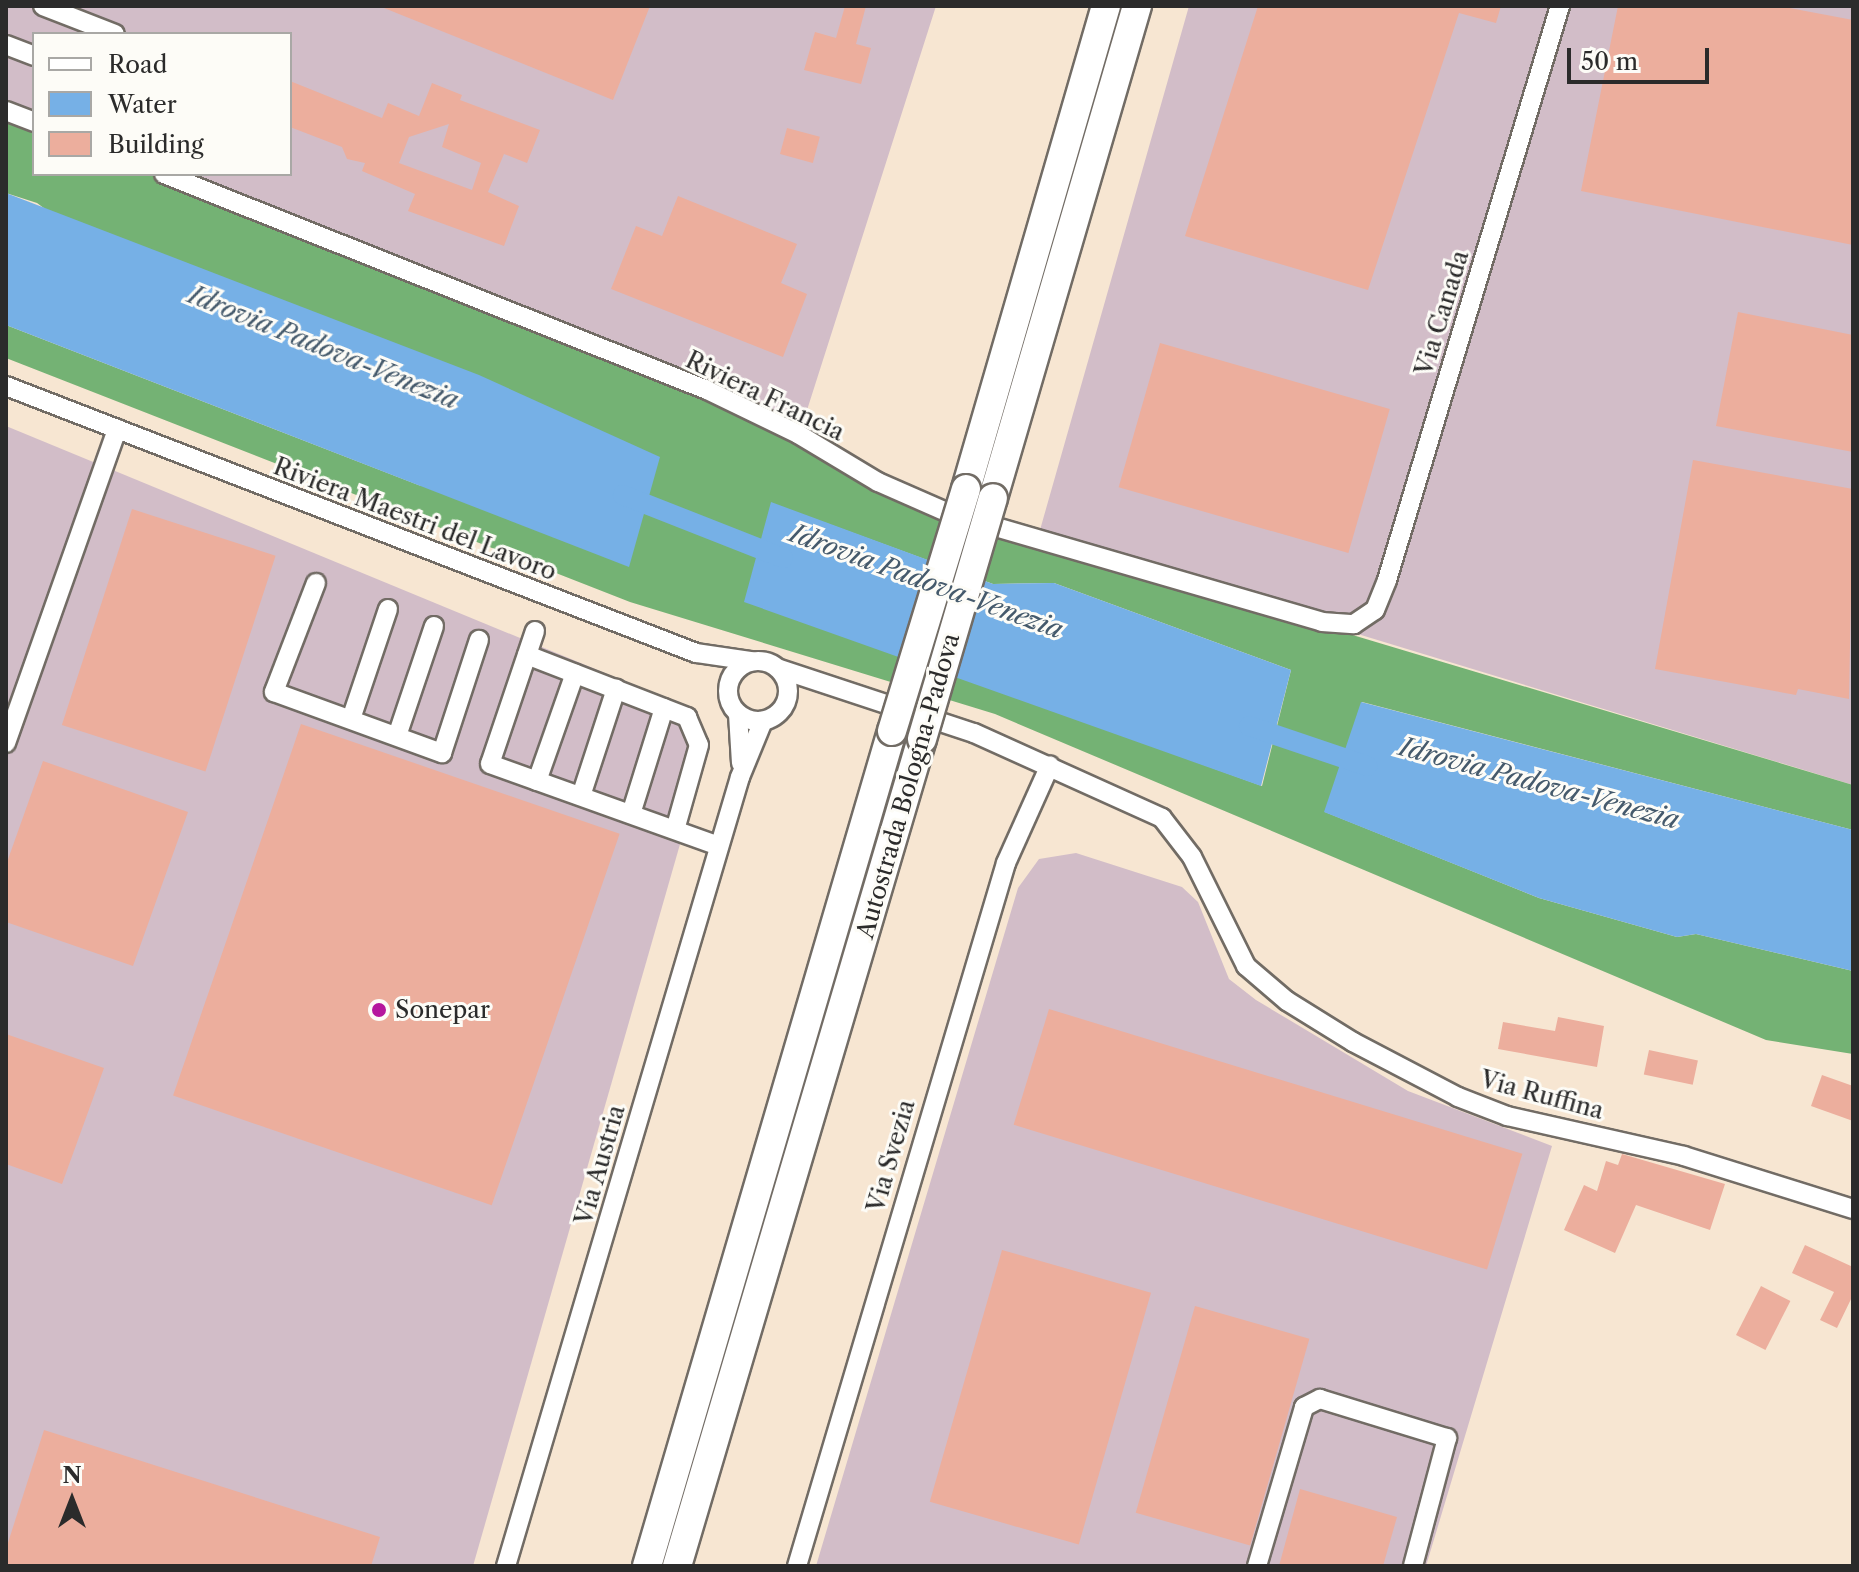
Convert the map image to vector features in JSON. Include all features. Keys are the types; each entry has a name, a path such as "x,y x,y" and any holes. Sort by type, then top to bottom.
{"highway":[{"name":"Autostrada Bologna-Padova","path":"647,1566 1106,6"},
{"name":"Autostrada Bologna-Padova","path":"677,1566 1137,6"}],"street":[{"path":"43,6 110,32"},
{"name":"Via Canada","path":"1354,624 1375,610 1387,580 1560,6"},
{"path":"6,45 32,55"},
{"path":"6,111 32,121"},
{"name":"Riviera Francia","path":"169,176 707,390 798,434 878,482 951,514 1294,615 1354,624"},
{"name":"Riviera Maestri del Lavoro","path":"6,386 696,653 751,661 780,669 835,690 974,733 1050,765 1162,818 1192,857 1226,934 1246,966"},
{"path":"6,743 117,429"},
{"path":"316,583 274,692 442,753 479,640"},
{"path":"351,719 388,609"},
{"path":"397,736 434,626"},
{"path":"535,631 490,764 719,846"},
{"name":"Riviera Maestri del Lavoro","path":"696,653 728,687 738,714"},
{"path":"527,655 687,717 699,745 675,830"},
{"path":"728,687 735,670 751,661"},
{"path":"738,714 763,721 782,711 787,701 788,684 780,669"},
{"path":"537,781 575,673"},
{"path":"581,796 616,689"},
{"path":"787,701 835,690"},
{"path":"631,814 664,708"},
{"name":"Via Austria","path":"738,714 740,777"},
{"name":"Via Austria","path":"506,1566 719,846 740,777 763,721"},
{"name":"Via Svezia","path":"797,1566 1006,863 1050,765"},
{"name":"Via Ruffina","path":"1246,966 1300,1009 1458,1097 1507,1116 1684,1156 1853,1209"},
{"path":"1257,1566 1304,1407 1320,1399 1447,1438 1413,1566"}],"shaded area":[{"path":"6,6 936,6 800,432 183,176 292,176 292,32 32,32 32,114 6,103"},
{"path":"1189,6 1853,6 1853,785 1240,598 1036,544"},
{"path":"6,426 680,704 694,715 703,735 703,764 473,1566 6,1566"},
{"path":"1076,853 1182,887 1198,902 1229,979 1256,1000 1408,1091 1552,1146 1426,1566 816,1566 1018,888 1039,859"}],"green space":[{"path":"6,116 32,126 32,176 160,176 707,390 878,482 1036,540 1853,785 1853,830 1362,702 1325,812 1539,898 1677,937 1696,934 1853,971 1853,1054 1766,1040 995,714 630,602 6,358 6,325 421,486 37,203 6,193","holes":["771,503 993,584 1054,583 1291,670 1262,786 1011,695"]}],"water":[{"path":"6,193 479,375 660,457 629,567 6,325"},
{"path":"771,502 993,584 1054,583 1291,670 1261,786 744,602"},
{"path":"1361,702 1853,830 1853,971 1696,934 1677,937 1539,898 1324,812"}],"building":[{"path":"379,6 650,6 613,100"},
{"path":"845,6 866,6 856,44 871,48 861,84 804,70 815,32 836,38"},
{"path":"1258,6 1501,6 1496,23 1459,13 1368,290 1185,236"},
{"path":"1618,6 1779,6 1853,20 1853,245 1581,191"},
{"path":"292,82 382,118 388,103 419,116 432,83 462,95 460,100 540,130 527,163 504,154 488,192 519,206 504,246 408,211 415,194 362,171 365,163 347,159 342,147 292,128","holes":["449,124 442,147 481,163 472,190 399,163 409,137"]},
{"path":"787,128 820,137 813,163 780,154"},
{"path":"678,196 797,244 781,283 807,294 783,357 611,289 636,226 662,236"},
{"path":"1738,312 1853,335 1853,452 1716,426"},
{"path":"1160,343 1390,409 1348,553 1119,487"},
{"path":"1693,460 1853,489 1849,699 1798,689 1796,695 1655,669"},
{"path":"132,509 276,556 205,772 62,725"},
{"name":"Sonepar","path":"301,724 620,834 492,1205 173,1096"},
{"path":"43,761 188,812 133,966 6,922 6,865"},
{"path":"1049,1009 1522,1154 1487,1269 1014,1125"},
{"path":"1558,1017 1604,1026 1597,1067 1498,1049 1503,1022 1555,1031"},
{"path":"6,1034 104,1068 62,1184 6,1164"},
{"path":"1649,1050 1698,1060 1693,1085 1644,1074"},
{"path":"1822,1075 1853,1086 1853,1121 1811,1106"},
{"path":"1622,1154 1725,1184 1710,1230 1636,1205 1615,1253 1564,1230 1584,1185 1597,1191 1606,1161 1618,1165"},
{"path":"1805,1245 1853,1267 1853,1295 1837,1328 1820,1320 1834,1292 1792,1273"},
{"path":"1002,1250 1151,1293 1079,1545 930,1502"},
{"path":"1761,1286 1790,1301 1765,1350 1736,1335"},
{"path":"1195,1306 1309,1339 1250,1545 1136,1513"},
{"path":"44,1430 380,1537 371,1566 6,1566 6,1549"},
{"path":"1300,1489 1397,1517 1383,1566 1279,1566"}],"waterway":[{"name":"Idrovia Padova-Venezia","path":"623,495 783,558"},
{"name":"Idrovia Padova-Venezia","path":"1249,726 1367,766"}],"place":[{"name":"Sonepar","path":"379,1010"}]}
